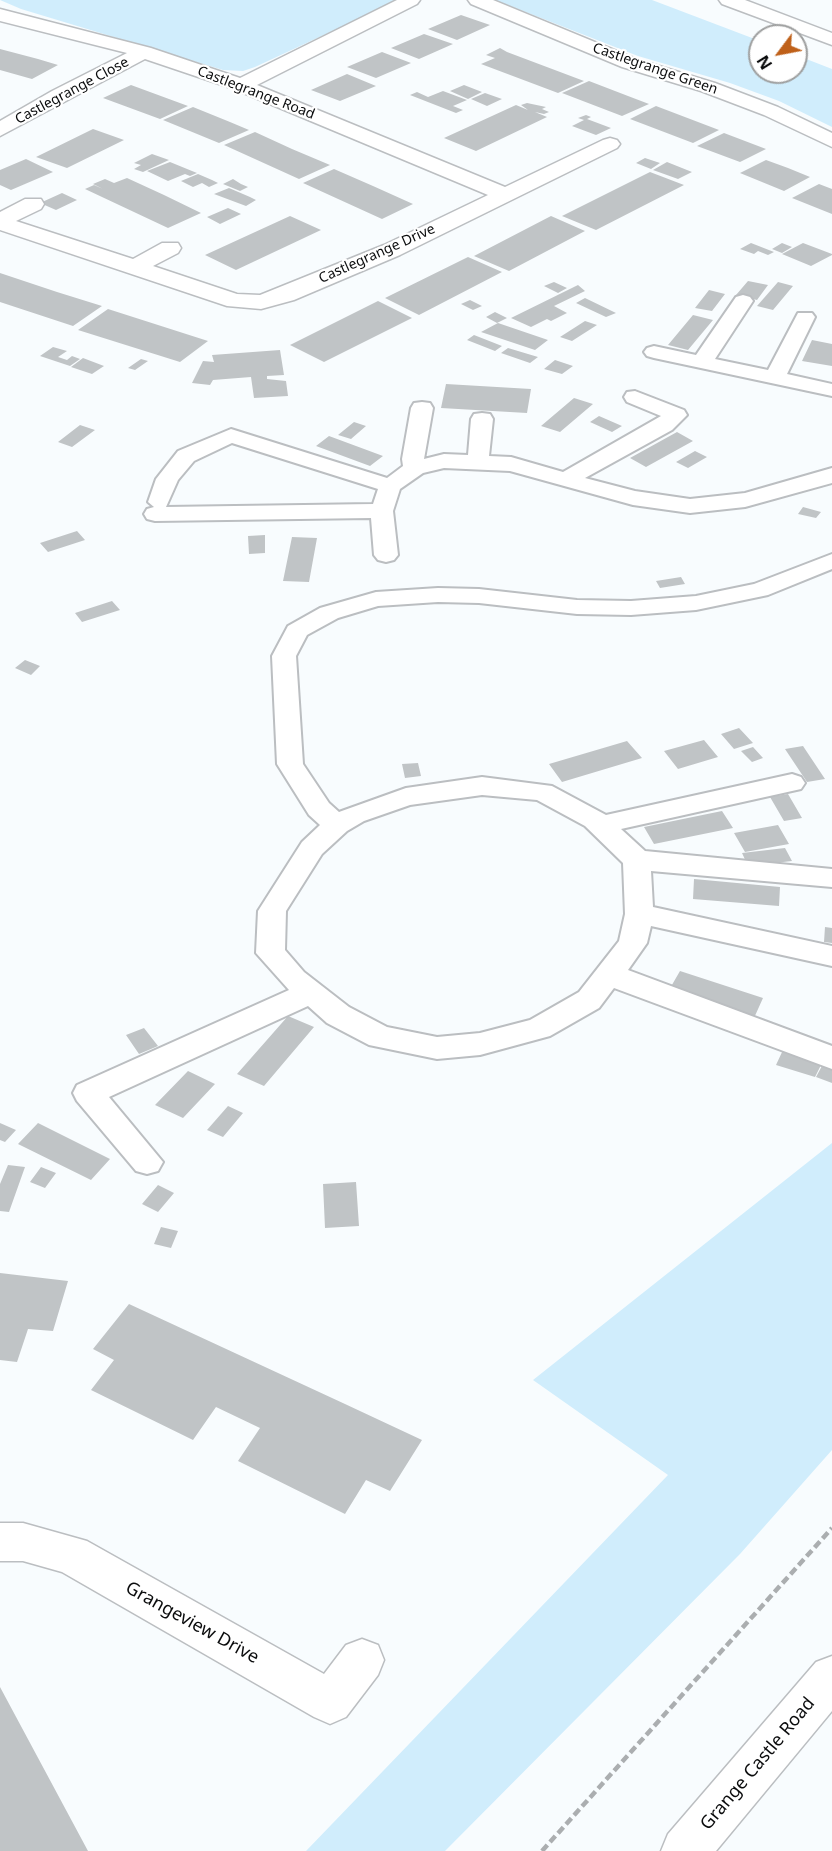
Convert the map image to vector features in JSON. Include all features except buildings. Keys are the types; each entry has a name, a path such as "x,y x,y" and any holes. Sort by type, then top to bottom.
{"street":[{"path":"241,85 411,0"},
{"name":"Castlegrange Green","path":"477,0 630,63 708,87 771,111 832,141"},
{"path":"728,0 832,39"},
{"name":"Castlegrange Road","path":"0,15 144,52 241,85 504,194"},
{"name":"Castlegrange Close","path":"0,130 59,95 144,52"},
{"name":"Castlegrange Drive","path":"0,222 235,301 261,302 286,295 392,250 610,144"},
{"path":"0,222 33,204"},
{"path":"135,267 170,248"},
{"name":"Grangeview Drive","path":"0,1542 23,1542 72,1555 330,1702 362,1660"},
{"name":"Grange Castle Road","path":"685,1851 832,1677"}],"lane":[{"path":"702,362 743,301"},
{"path":"775,377 805,317"},
{"path":"654,352 832,390"},
{"path":"564,480 664,425 676,415 635,397"},
{"path":"415,468 413,459 422,408"},
{"path":"478,461 482,419"},
{"path":"382,511 157,508 167,479 186,456 231,436 390,486"},
{"path":"386,555 382,511 390,486 415,468 444,461 511,464 633,498 690,506 745,500 795,488 832,475"},
{"path":"337,825 319,809 290,764 284,656 297,631 328,613 376,599 438,595 479,596 578,608 631,608 696,603 760,590 832,561"},
{"path":"600,825 792,783"},
{"path":"637,860 639,914 633,943 589,1000 539,1028 480,1044 437,1048 380,1037 338,1015 310,993 270,953 272,911 312,848 337,825 354,814 406,797 482,786 543,792 600,825 637,860 832,878"},
{"path":"639,914 832,956"},
{"path":"610,975 832,1058"},
{"path":"147,1162 88,1092 310,993"}],"path":[{"path":"542,1851 832,1528"}],"shaded area":[{"path":"0,0 399,0 243,71 223,70 21,9"},
{"path":"495,0 652,0 748,36 748,84 808,84 808,60 832,69 832,127 779,101 730,83 638,56"},
{"path":"832,1143 832,1450 740,1554 445,1851 306,1851 668,1475 533,1380"}]}
